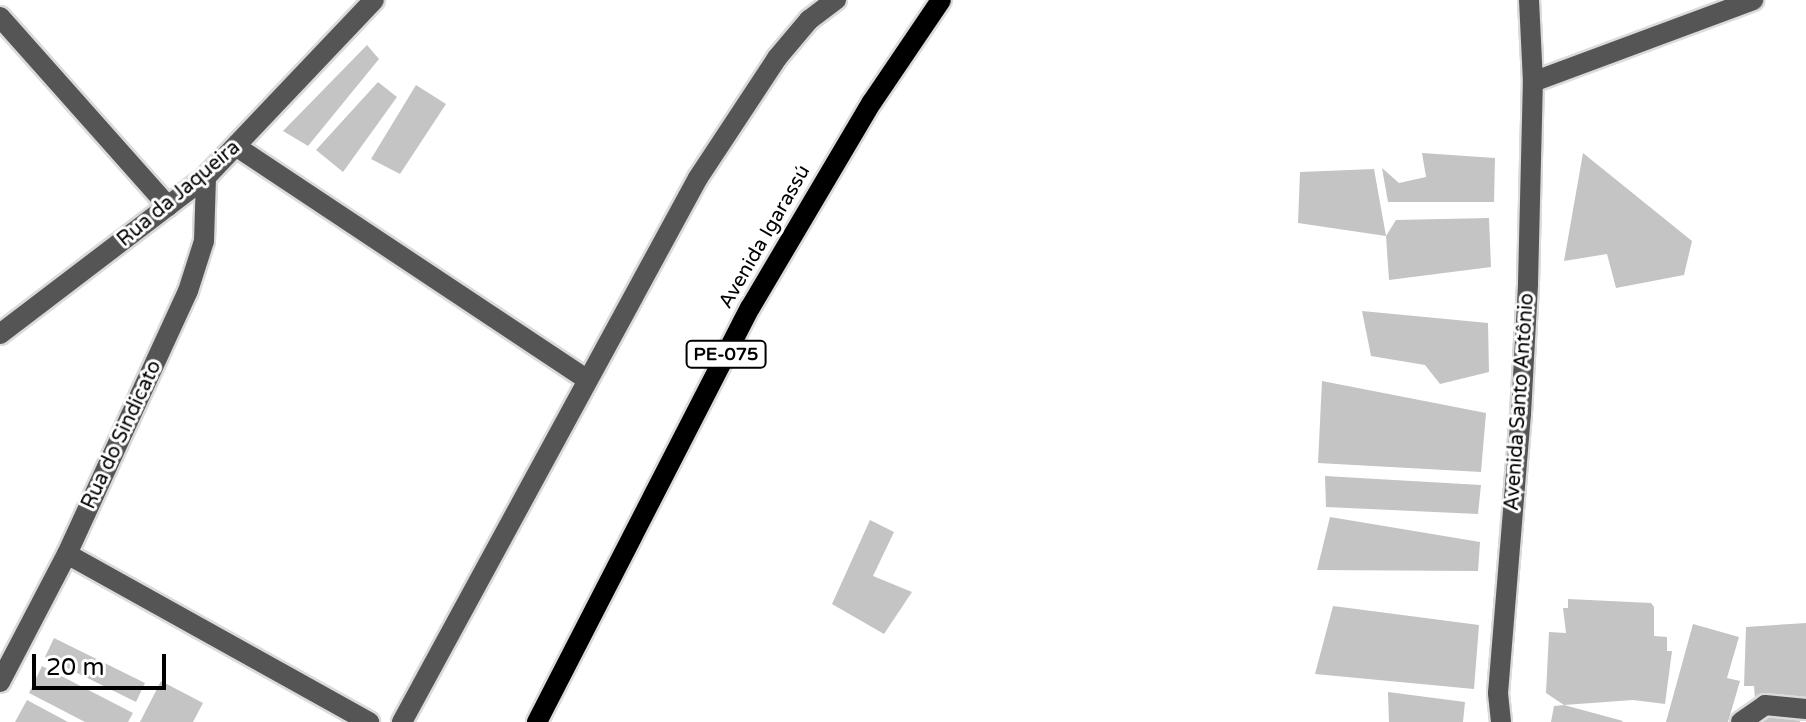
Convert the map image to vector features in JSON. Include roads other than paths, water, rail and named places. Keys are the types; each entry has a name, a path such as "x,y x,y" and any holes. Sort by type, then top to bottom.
{"main road":[{"name":"Avenida Igarassú","path":"537,722 750,308 872,102 941,0"}],"street":[{"name":"Rua da Jaqueira","path":"0,334 206,177 374,0"},
{"path":"402,722 698,178 747,100 809,20 836,0"},
{"name":"Avenida Santo Antônio","path":"1501,722 1498,693 1521,414 1528,283 1533,82 1529,0"},
{"path":"1533,82 1753,0"},
{"path":"0,17 168,206"},
{"path":"237,147 586,379"},
{"name":"Rua do Sindicato","path":"0,682 67,554 188,291 204,241 206,177"},
{"path":"67,554 369,722"},
{"path":"1741,722 1765,705 1806,709"}]}
